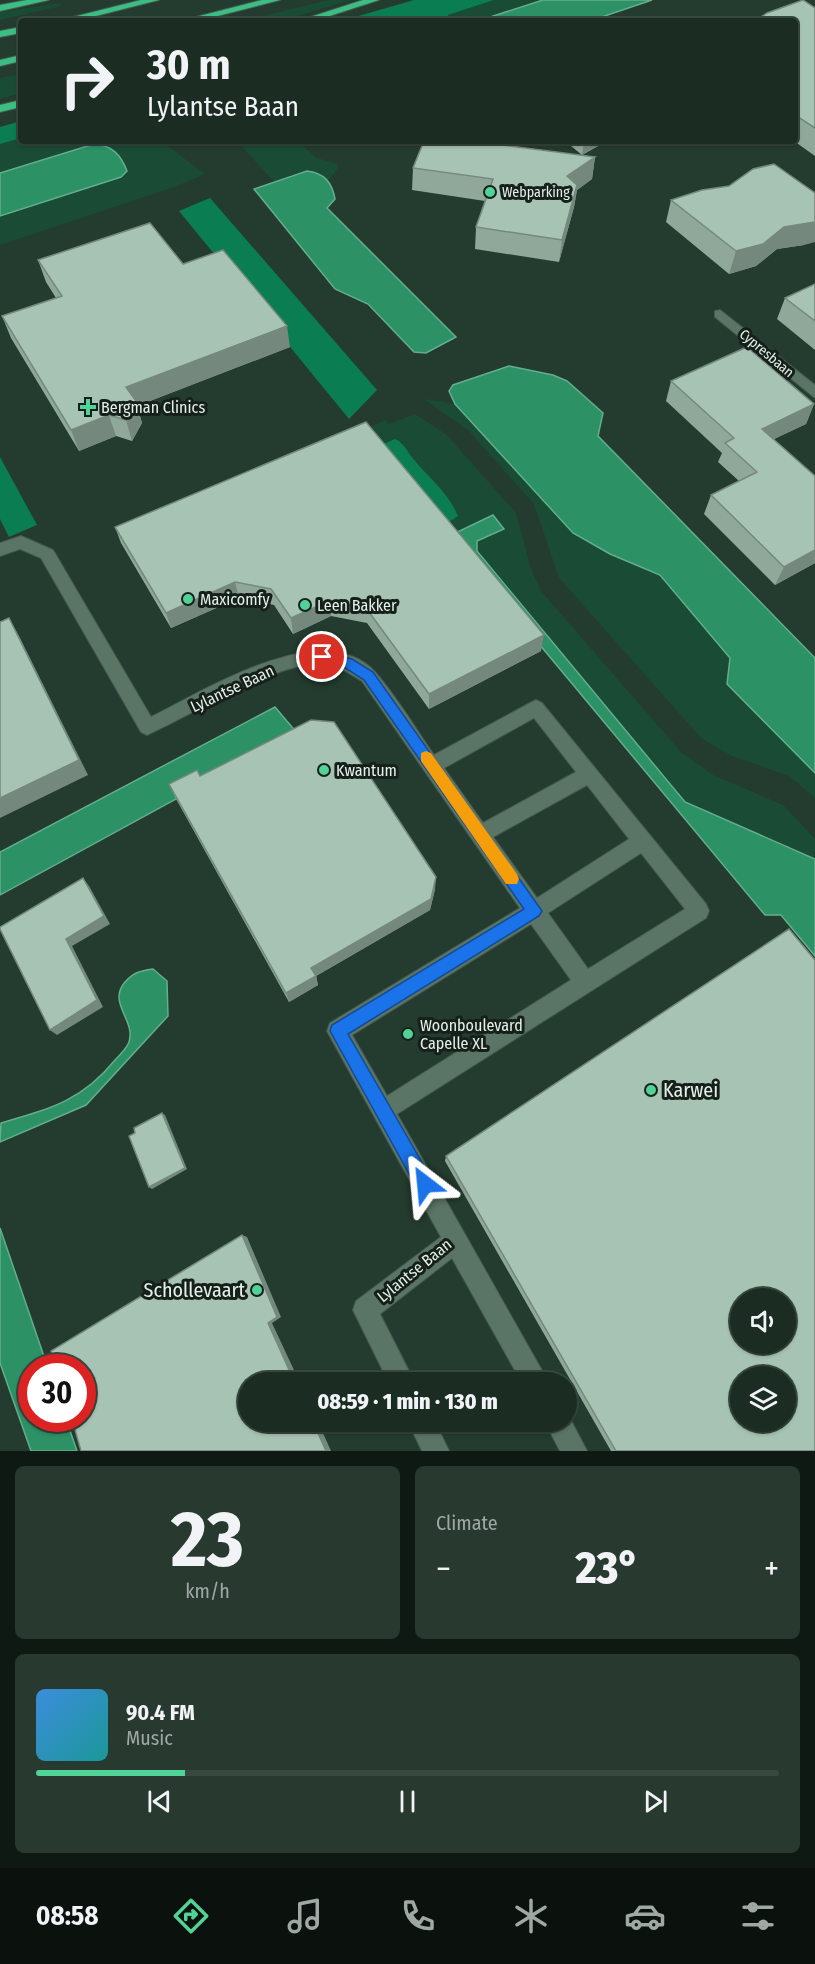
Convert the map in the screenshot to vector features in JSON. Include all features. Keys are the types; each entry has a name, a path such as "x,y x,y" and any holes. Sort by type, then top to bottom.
{"highway":[{"path":"0,8 44,0"},
{"path":"75,18 154,0"},
{"path":"197,18 275,0"},
{"path":"313,18 374,0"},
{"path":"0,34 18,31"},
{"path":"0,63 18,59"},
{"path":"0,109 18,104"}],"street":[{"name":"Cypresbaan","path":"720,314 815,393"},
{"name":"Lylantse Baan","path":"0,550 21,542 47,554 147,728 291,660 322,657 347,663 368,676 534,911 338,1031 456,1240 365,1310 396,1372"},
{"path":"384,1110 699,911 536,708 432,765"},
{"path":"480,834 590,774"},
{"path":"585,983 534,911 643,842"},
{"path":"456,1240 530,1372"},
{"path":"426,1432 436,1451"},
{"path":"564,1432 574,1451"}],"shaded area":[{"path":"329,0 351,0 290,18 254,18"},
{"path":"414,0 494,0 448,15 449,18 351,18"},
{"path":"494,0 543,0 487,18 449,18 448,15"},
{"path":"543,0 652,0 599,18 487,18"},
{"path":"60,3 61,6 0,20 0,12"},
{"path":"18,75 18,94 0,99 0,78"},
{"path":"18,122 18,139 0,144 0,127"},
{"path":"18,139 18,144 94,144 0,173 0,144"},
{"path":"94,144 165,144 205,174 177,186 0,245 0,216 121,177 127,171"},
{"path":"94,144 106,146 122,160 127,171 121,177 0,216 0,173"},
{"path":"240,144 301,144 317,158 338,164 338,168 328,181 315,173 302,172 274,182"},
{"path":"307,171 323,176 332,188 335,199 327,208 456,337 426,353 414,352 368,304 335,289 254,189"},
{"path":"210,198 377,390 349,419 179,211"},
{"path":"509,366 553,375 567,381 603,413 598,436 815,658 815,773 727,684 730,658 660,575 610,554 573,533 455,404 449,391 453,385"},
{"path":"424,399 455,404 573,533 610,554 660,575 730,658 727,684 815,773 815,798 789,776 732,756 702,739 559,578 534,504 468,430"},
{"path":"415,414 447,435 516,513 531,569 541,591 681,752 713,775 783,805 815,839 815,858 685,802 477,551 477,542 493,515 449,536 402,442 377,447 363,430 385,420 389,424"},
{"path":"395,439 443,491 458,516 443,526 377,447"},
{"path":"0,457 37,525 9,537 0,519"},
{"path":"493,515 504,529 477,541 477,551 685,802 815,859 815,956 781,915 765,915 449,536"},
{"path":"275,707 297,733 0,895 0,852"},
{"path":"153,969 167,981 168,1016 86,1105 0,1142 1,1123 64,1102 90,1085 121,1054 129,1042 130,1034 120,1004 120,990 134,974"},
{"path":"0,1228 43,1354 18,1354 18,1414 0,1363"},
{"path":"24,1432 70,1432 77,1451 31,1451"}],"building":[{"path":"803,0 815,8 815,128 798,117 798,18 760,18"},
{"path":"423,144 494,144 595,157 567,176 577,185 562,240 476,227 493,179 413,168"},
{"path":"774,164 815,193 815,222 784,227 763,244 736,251 671,200 702,190 729,186 753,169"},
{"path":"150,223 183,264 223,250 287,326 126,387 136,401 126,420 109,415 71,430 2,316 62,296 38,260"},
{"path":"815,284 815,321 785,298"},
{"path":"747,347 814,404 762,429 815,476 815,550 784,567 711,495 757,472 725,443 734,438 671,381"},
{"path":"366,422 544,635 429,694 366,608 329,601 291,618 271,589 235,582 166,613 115,527"},
{"path":"9,618 79,760 0,798 0,622"},
{"path":"311,720 334,722 436,877 431,899 311,968 316,976 286,993 169,784 197,770 200,776"},
{"path":"83,878 104,916 66,939 97,1000 50,1030 0,927"},
{"path":"789,929 815,960 815,1451 616,1451 577,1383 577,1372 570,1372 446,1156"},
{"path":"162,1113 185,1168 149,1187 129,1136 135,1133 134,1128"},
{"path":"242,1235 277,1317 268,1323 290,1372 238,1372 238,1432 317,1432 326,1451 81,1451 76,1432 96,1432 96,1354 52,1354 51,1351"}],"slow traffic":[{"path":"426,757 512,879"}],"place":[{"name":"Webparking","path":"490,192"},
{"name":"Bergman Clinics","path":"88,407"},
{"name":"Maxicomfy","path":"188,599"},
{"name":"Leen Bakker","path":"305,605"},
{"name":"Kwantum","path":"324,770"},
{"name":"Woonboulevard Capelle XL","path":"408,1034"},
{"name":"Karwei","path":"651,1090"},
{"name":"Schollevaart","path":"257,1290"}],"route":[{"path":"322,657 347,663 368,676 534,911 338,1031 425,1184"}]}
